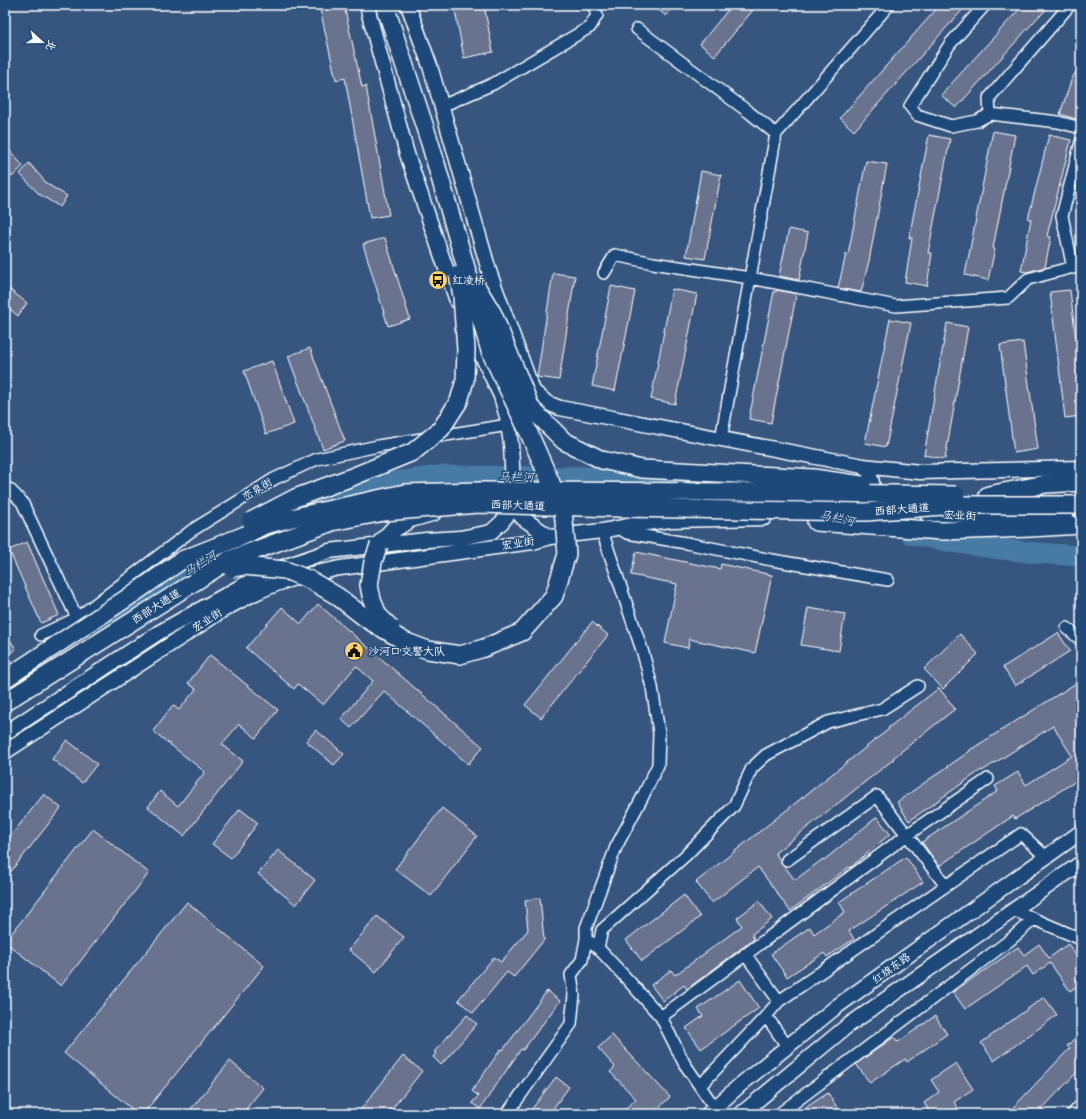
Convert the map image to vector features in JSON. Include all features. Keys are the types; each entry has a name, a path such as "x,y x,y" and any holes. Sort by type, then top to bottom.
{"highway":[{"path":"199,579 232,568 244,566 285,570 310,580 337,596 368,620 404,641 428,650 460,655 484,648 522,632 554,596 568,554 563,510 490,351 430,143 386,8"},
{"path":"182,560 295,498 413,452 442,428 459,401 465,380 466,350 462,296 430,143"},
{"path":"466,267 494,314 532,408 564,441 602,460 642,469 813,478 934,495"},
{"path":"988,495 1046,484 1081,482"},
{"name":"西部大通道","path":"5,679 182,560 245,535 265,525 405,493 479,491 749,492 934,495 1081,494"},
{"name":"西部大通道","path":"5,702 228,560 332,522 384,512 478,504 866,512 955,505 1081,505"},
{"path":"404,641 378,615 372,600 369,585 373,562 379,544 395,528 409,519 444,508 464,505"},
{"path":"714,509 804,521 942,531 1081,525"}],"main road":[{"path":"367,5 407,154 459,308 501,396 507,417 511,444 513,508 524,519 550,537"},
{"path":"408,5 430,66 490,274 533,391 547,403 560,408 863,466 920,472 1081,468"},
{"path":"508,425 560,408"},
{"path":"849,516 864,507 872,490 872,481 863,466"},
{"name":"宏业街","path":"5,733 158,633 263,574 329,551 426,540 460,538 490,532 502,522 513,508"},
{"name":"宏业街","path":"5,752 223,610 255,593 284,581 312,574 340,568 533,542 550,537 602,531 670,520 943,514 1081,520"},
{"name":"红旗东路","path":"714,1112 740,1085 836,1007 1081,832"},
{"name":"红旗东路","path":"741,1114 846,1027 1081,863"}],"street":[{"path":"442,106 493,84 590,27 597,15 593,5"},
{"path":"721,439 776,134 889,5"},
{"path":"985,5 950,44 910,106 917,115 952,126 977,121 990,114 1058,122 1081,128"},
{"path":"990,114 989,98 1070,5"},
{"path":"637,29 776,134"},
{"path":"604,273 616,255 653,263 750,278 896,306 1008,298 1028,279 1077,266 1062,216 1081,142"},
{"name":"峦泉街","path":"41,635 78,618 191,531 274,479 317,459 378,446 508,425"},
{"path":"5,487 22,502 78,618"},
{"path":"625,527 628,533 888,580"},
{"path":"507,1114 571,1024 574,995 571,975 582,960 586,940 586,928 616,847 658,765 659,733 652,687 602,531"},
{"path":"1067,628 1081,640"},
{"path":"598,948 602,930 686,855 734,806 752,768 766,755 828,722 882,709 918,686"},
{"path":"661,1017 907,835 988,779"},
{"path":"787,860 877,796 946,886"},
{"path":"700,1086 779,1001 1021,834 1046,857"},
{"path":"1013,910 1081,939"},
{"path":"779,1114 1010,940 1034,919"},
{"path":"586,940 598,948 661,1017 684,1063 700,1086 714,1112"},
{"path":"745,954 779,1001"},
{"path":"766,1016 787,1046"},
{"path":"1073,1114 1081,1105"}],"building":[{"path":"319,5 344,5 362,87 366,86 389,215 370,218 345,78 336,80"},
{"path":"454,5 484,5 493,52 464,58"},
{"path":"653,5 676,5 666,16"},
{"path":"732,5 747,5 753,10 715,56 700,44"},
{"path":"940,5 967,5 854,131 840,118"},
{"path":"1023,5 1050,5 956,108 941,95"},
{"path":"1081,65 1081,115 1079,120 1060,114 1072,78"},
{"path":"993,131 1015,135 993,248 995,249 988,280 965,275"},
{"path":"929,135 950,139 928,253 932,253 927,286 905,282 912,238 909,238"},
{"path":"1049,135 1071,140 1047,236 1051,237 1045,267 1027,272 1021,271 1031,219 1028,219"},
{"path":"5,145 23,166 12,177 5,168"},
{"path":"866,161 887,164 869,261 861,292 838,288 846,254 848,255"},
{"path":"29,163 47,184 67,196 60,207 39,194 20,174"},
{"path":"701,171 721,175 705,259 686,256"},
{"path":"789,229 808,233 799,280 779,276"},
{"path":"385,238 410,319 388,326 363,244"},
{"path":"553,273 575,276 559,380 537,377"},
{"path":"5,286 27,303 18,316 5,305"},
{"path":"611,286 635,291 615,391 592,386"},
{"path":"672,289 697,294 675,404 651,399"},
{"path":"777,290 796,294 796,296 771,423 749,419 774,291 776,292"},
{"path":"1070,290 1081,381 1081,416 1065,418 1050,292"},
{"path":"890,319 911,323 886,447 865,443"},
{"path":"947,323 968,327 945,459 924,455"},
{"path":"1023,342 1038,449 1014,453 1000,345"},
{"path":"310,348 345,441 323,449 288,356"},
{"path":"272,361 294,424 266,434 244,371"},
{"path":"27,542 59,615 41,623 9,550"},
{"path":"636,552 720,569 721,564 772,575 755,653 689,639 688,648 665,643 677,584 631,575"},
{"path":"318,604 483,747 468,764 384,691 351,728 341,719 373,681 356,666 323,705 298,684 294,689 246,648 282,607 301,624"},
{"path":"808,608 845,614 839,651 801,645"},
{"path":"592,622 608,635 541,718 525,705"},
{"path":"5,632 16,649 5,656"},
{"path":"1058,633 1070,651 1015,686 1003,667"},
{"path":"960,634 978,654 943,689 924,669"},
{"path":"210,655 278,710 256,738 239,724 222,744 243,761 184,836 148,807 160,791 178,806 205,772 153,731 173,705 179,710 196,689 188,683"},
{"path":"1081,680 1081,778 1015,819 1013,816 939,866 922,842 998,791 995,786 1018,772 1026,785 1072,756 1053,726 982,771 981,770 909,821 897,802 970,750"},
{"path":"939,688 955,709 775,853 795,880 823,859 824,860 877,817 890,834 850,868 849,867 790,911 758,867 712,903 696,882"},
{"path":"316,730 344,754 334,765 306,741"},
{"path":"67,740 97,764 82,783 52,759"},
{"path":"44,794 61,808 5,879 5,843"},
{"path":"442,808 477,836 431,896 395,869"},
{"path":"240,809 258,823 231,858 212,844"},
{"path":"93,829 149,873 61,986 5,942"},
{"path":"278,850 315,880 296,905 258,874"},
{"path":"906,857 923,882 849,931 854,939 827,957 824,953 787,977 771,954 810,927 814,934 845,912 839,902"},
{"path":"684,895 700,917 642,961 626,940"},
{"path":"540,898 544,940 514,977 507,972 473,1013 458,1000 494,957 501,962 528,930 525,900"},
{"path":"759,901 772,919 752,934 754,939 687,989 684,985 663,1001 651,985 671,970 675,975 742,926 737,918"},
{"path":"187,902 264,966 143,1114 138,1114 64,1053"},
{"path":"377,916 404,937 376,972 349,950"},
{"path":"1039,944 1049,958 1068,944 1081,962 1081,983 1070,991 1050,963 1033,975 1027,966 965,1009 953,992 1018,947 1024,955"},
{"path":"740,980 759,1008 701,1049 686,1028 703,1016 698,1009"},
{"path":"547,991 560,1001 523,1050 521,1049 480,1109 472,1103 478,1096 472,1091 501,1049 503,1050"},
{"path":"1044,997 1057,1015 994,1061 981,1043"},
{"path":"467,1015 477,1024 441,1065 433,1057 436,1053 434,1052"},
{"path":"935,1016 947,1034 907,1062 905,1059 870,1083 856,1064 894,1037 898,1042"},
{"path":"1081,1032 1081,1068 1037,1114 1007,1114 1070,1048 1067,1046"},
{"path":"612,1035 670,1097 652,1114 620,1114 636,1099 610,1072 615,1067 598,1048"},
{"path":"403,1056 422,1071 388,1114 357,1114"},
{"path":"230,1061 263,1088 242,1114 187,1114"},
{"path":"956,1063 973,1089 954,1102 958,1108 949,1114 931,1114 924,1103 939,1092 931,1080"},
{"path":"556,1077 569,1087 549,1114 528,1114"},
{"path":"828,1093 841,1114 796,1114"}],"waterway":[{"name":"马栏河","path":"269,523 300,505 352,488 439,476 601,477 668,488"},
{"name":"马栏河","path":"719,496 783,507"},
{"name":"马栏河","path":"911,534 996,548 1081,556"},
{"name":"马栏河","path":"104,630 208,558 232,545"}],"place":[{"name":"红凌桥","path":"438,280"},
{"name":"沙河口交警大队","path":"354,651"}]}
